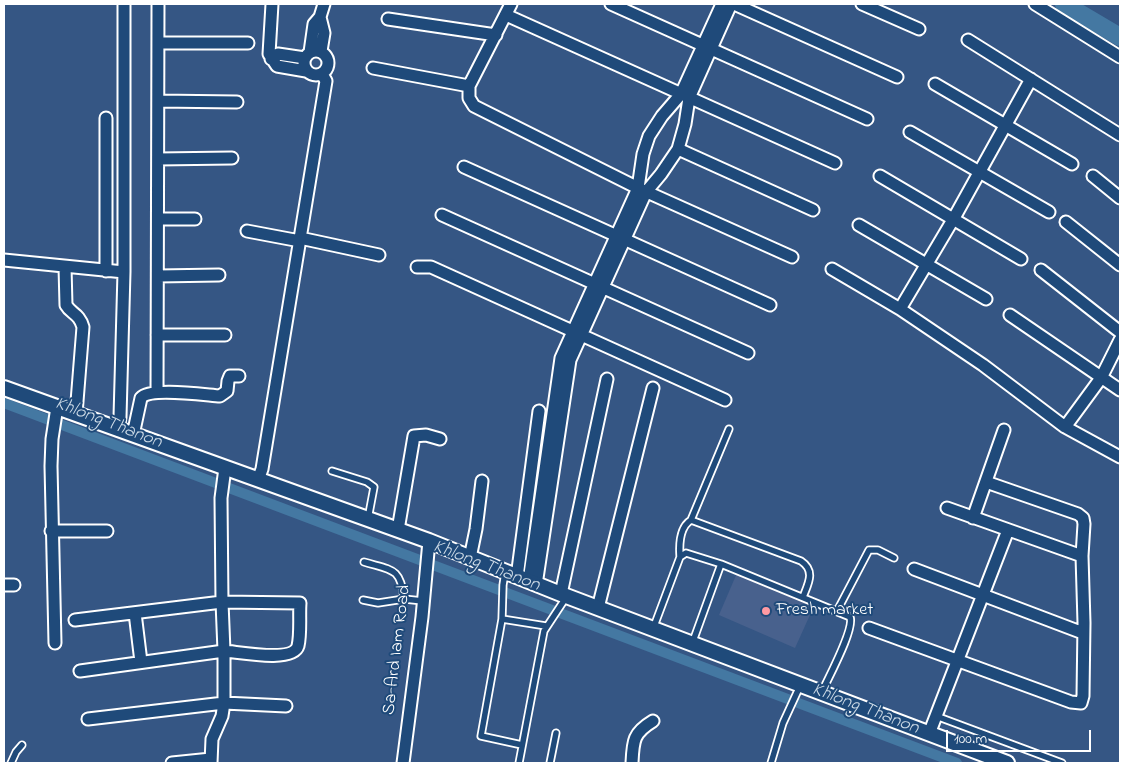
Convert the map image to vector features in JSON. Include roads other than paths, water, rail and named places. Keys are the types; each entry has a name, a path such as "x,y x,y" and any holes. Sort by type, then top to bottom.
{"street":[{"path":"118,430 120,417 124,272 124,4"},
{"path":"157,392 158,4"},
{"path":"271,59 278,54 326,55 329,66 322,74 311,74 306,71 277,66 271,59 269,49 272,4"},
{"path":"306,71 304,67 312,54 314,24 320,17 324,4"},
{"path":"511,4 469,86 469,98 474,106 642,190 792,257"},
{"path":"611,4 867,120"},
{"path":"642,190 661,174 678,149 685,124 685,96 707,47 722,4"},
{"path":"707,47 733,4 898,77"},
{"path":"862,4 919,29"},
{"path":"1035,4 1120,57"},
{"path":"506,15 835,163"},
{"path":"388,19 496,36"},
{"path":"968,40 1120,135"},
{"path":"158,44 248,43"},
{"path":"373,68 469,86"},
{"path":"258,480 262,469 326,81 322,74"},
{"path":"900,309 954,218 1031,79"},
{"path":"935,84 1072,164"},
{"path":"518,580 561,385 577,333 642,190 643,154 649,136 662,116 685,96"},
{"path":"158,101 237,102"},
{"path":"106,118 106,271"},
{"path":"910,132 1049,212"},
{"path":"678,149 813,210"},
{"path":"158,159 232,158"},
{"path":"464,168 770,305"},
{"path":"880,176 1021,259"},
{"path":"1092,176 1120,198"},
{"path":"442,216 748,353"},
{"path":"158,219 195,219"},
{"path":"1066,222 1120,266"},
{"path":"859,225 986,299"},
{"path":"247,231 379,255"},
{"path":"4,260 124,272"},
{"path":"65,266 66,305 78,315 83,326 76,414"},
{"path":"417,267 431,267 725,400"},
{"path":"832,268 900,309 983,365 1065,427 1120,457"},
{"path":"1041,270 1120,332"},
{"path":"158,276 220,275"},
{"path":"1010,315 1120,390"},
{"path":"157,335 225,335"},
{"path":"1065,427 1101,378 1120,340"},
{"path":"133,435 142,396 145,394 157,392 220,396 227,391 230,376 239,376"},
{"path":"563,599 607,379"},
{"path":"4,388 57,411 76,414 133,435 224,473 258,480 398,530 428,547 470,558 563,599 598,608 692,644 799,689 821,693 1007,763"},
{"path":"598,608 653,388"},
{"path":"54,643 51,531 52,439 57,411"},
{"path":"518,580 539,411"},
{"path":"973,518 1004,430"},
{"path":"398,530 414,436 426,435 440,439"},
{"path":"172,763 211,761 212,739 222,716 224,703 224,651 221,498 224,473"},
{"path":"470,558 482,481"},
{"path":"869,628 1072,702 1081,703 1083,696 1083,518 1078,514 986,482"},
{"path":"947,508 1082,556"},
{"path":"929,734 1008,530"},
{"path":"51,531 107,531"},
{"name":"Sa-Ard Iam Road","path":"402,763 428,547"},
{"path":"914,569 1083,633"},
{"path":"75,620 222,602 300,602 298,647 293,653 280,656 224,651 80,671"},
{"path":"135,613 141,662"},
{"path":"88,719 224,703 286,706"},
{"path":"632,763 632,744 637,733 642,727 653,721"}],"lane":[{"path":"653,629 680,557 679,546 684,528 691,520 729,429"},
{"path":"332,471 367,482 374,487 368,519"},
{"path":"691,520 801,561 807,565 810,572 810,580 803,597"},
{"path":"837,611 868,550 878,550 894,558"},
{"path":"680,557 686,553 721,564 850,617 852,622 847,636 821,693"},
{"path":"364,562 393,570 400,576 404,599"},
{"path":"692,644 721,564"},
{"path":"518,580 502,603 502,618 481,736 522,745"},
{"path":"363,600 378,603 423,595"},
{"path":"519,763 548,623 563,599"},
{"path":"502,618 548,623"},
{"path":"772,763 783,723 799,689"},
{"path":"936,716 1062,763"},
{"path":"550,763 556,734"},
{"path":"11,763 22,745"}],"waterway":[{"path":"1064,4 1120,37"},
{"name":"Khlong Thanon","path":"4,403 957,763"}],"place":[{"name":"Fresh market","path":"766,611"}]}
